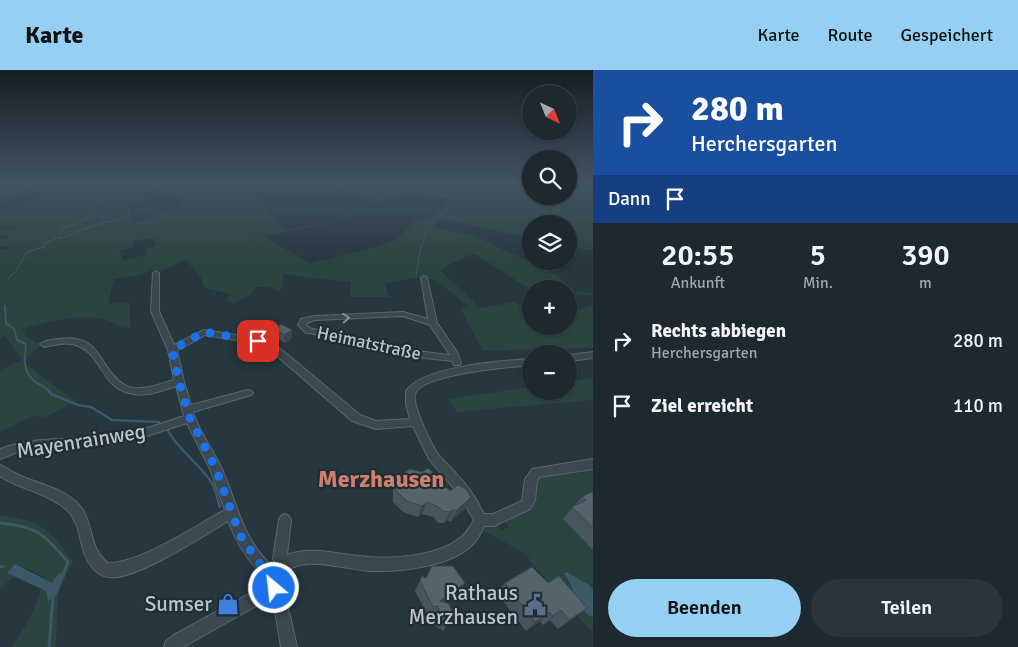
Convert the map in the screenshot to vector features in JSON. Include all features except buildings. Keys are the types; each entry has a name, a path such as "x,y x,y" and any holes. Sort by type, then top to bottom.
{"street":[{"path":"156,273 155,311 172,350 189,414 216,469 240,535 249,550 276,575"},
{"path":"424,278 433,323 455,358 458,370"},
{"name":"Heimatstraße","path":"433,323 404,314 315,318 307,319 302,325 309,331 383,344 416,354 455,358"},
{"path":"172,350 204,332 258,341 272,347 285,356 356,418 376,424 417,422"},
{"path":"44,344 68,340 84,343 94,353 111,377 126,389 135,391 179,382"},
{"path":"577,357 593,355"},
{"path":"480,520 464,492 433,456 417,422 410,397 411,391 417,384 458,370 522,363"},
{"name":"Mayenrainweg","path":"0,454 38,443 103,441 132,436 248,393"},
{"path":"480,520 494,520 526,505 529,500 531,479 536,473 593,464"},
{"name":"Mayenrainweg","path":"0,470 6,475 48,492 70,504 83,521 92,555 99,566 109,571 120,570 137,564 232,512"},
{"path":"285,520 276,575 289,647"},
{"path":"172,647 179,640 276,575 292,560 323,558 369,564 393,564 437,556 452,551 465,542 476,530 480,520"}],"green space":[{"path":"3,210 130,210 133,224 171,210 268,210 284,230 331,222 362,210 332,223 263,236 310,263 366,250 396,240 416,219 430,219 440,210 593,210 593,251 577,248 577,215 522,215 522,236 438,218 431,226 477,237 522,259 522,270 546,270 558,276 562,280 522,280 522,284 475,254 440,270 480,308 514,302 522,307 522,335 577,335 577,309 593,306 593,348 577,348 577,345 522,345 522,350 483,351 460,308 468,306 436,280 414,278 385,283 389,297 350,297 351,282 284,274 282,288 278,291 269,287 256,287 251,294 234,304 226,299 231,294 205,288 201,278 186,260 162,271 153,270 139,275 114,279 108,304 129,302 131,328 121,327 106,320 85,317 64,319 23,329 25,335 40,346 24,362 76,401 45,417 33,416 0,432 0,370 22,360 5,336 0,338 0,250 15,248 0,246 0,238 6,238 8,235 0,235 0,230 14,229 17,226 0,227 0,211","holes":["153,238 156,246 145,249 147,255 123,260 119,250 133,247 133,242"]},
{"path":"577,292 593,293 593,295 577,294"},
{"path":"593,378 593,399 457,412 448,399 522,388 522,400 577,400 577,381"},
{"path":"593,468 593,631 588,628 530,561 527,554 483,531 486,526 496,524 502,531 509,527 504,521 530,508 535,499 539,477"},
{"path":"0,515 26,520 43,528 57,541 73,561 58,594 56,647 11,647 32,614 44,577 26,569 12,569 8,572 14,576 0,589"}],"water":[{"path":"15,564 52,583 59,573 65,574 56,596 48,601 46,591 7,573"},
{"path":"566,572 588,584 593,590 593,617 587,614 579,604 564,574"}],"waterway":[{"path":"6,281 16,271 27,252 44,247 43,244 60,237 62,229 84,220 95,211 94,210"},
{"path":"416,276 420,251 426,232 447,210"},
{"path":"59,239 92,226 116,220"},
{"path":"5,306 6,323 14,329 17,340 26,344 25,363 29,376 49,391"},
{"path":"49,391 51,394 78,405 91,407 112,420 159,422"},
{"path":"167,429 178,445 208,477 214,487 219,504"},
{"path":"219,503 220,507"},
{"path":"0,523 24,527 46,538 68,562 63,575"},
{"path":"49,647 53,598"}],"place":[{"name":"Sumser","path":"228,604"},
{"name":"Rathaus Merzhausen","path":"535,605"}],"district":[{"name":"Merzhausen","path":"381,479"}],"route":[{"path":"258,341 204,332 172,350 190,418 216,469 240,535 259,563 272,574 274,588"}]}
